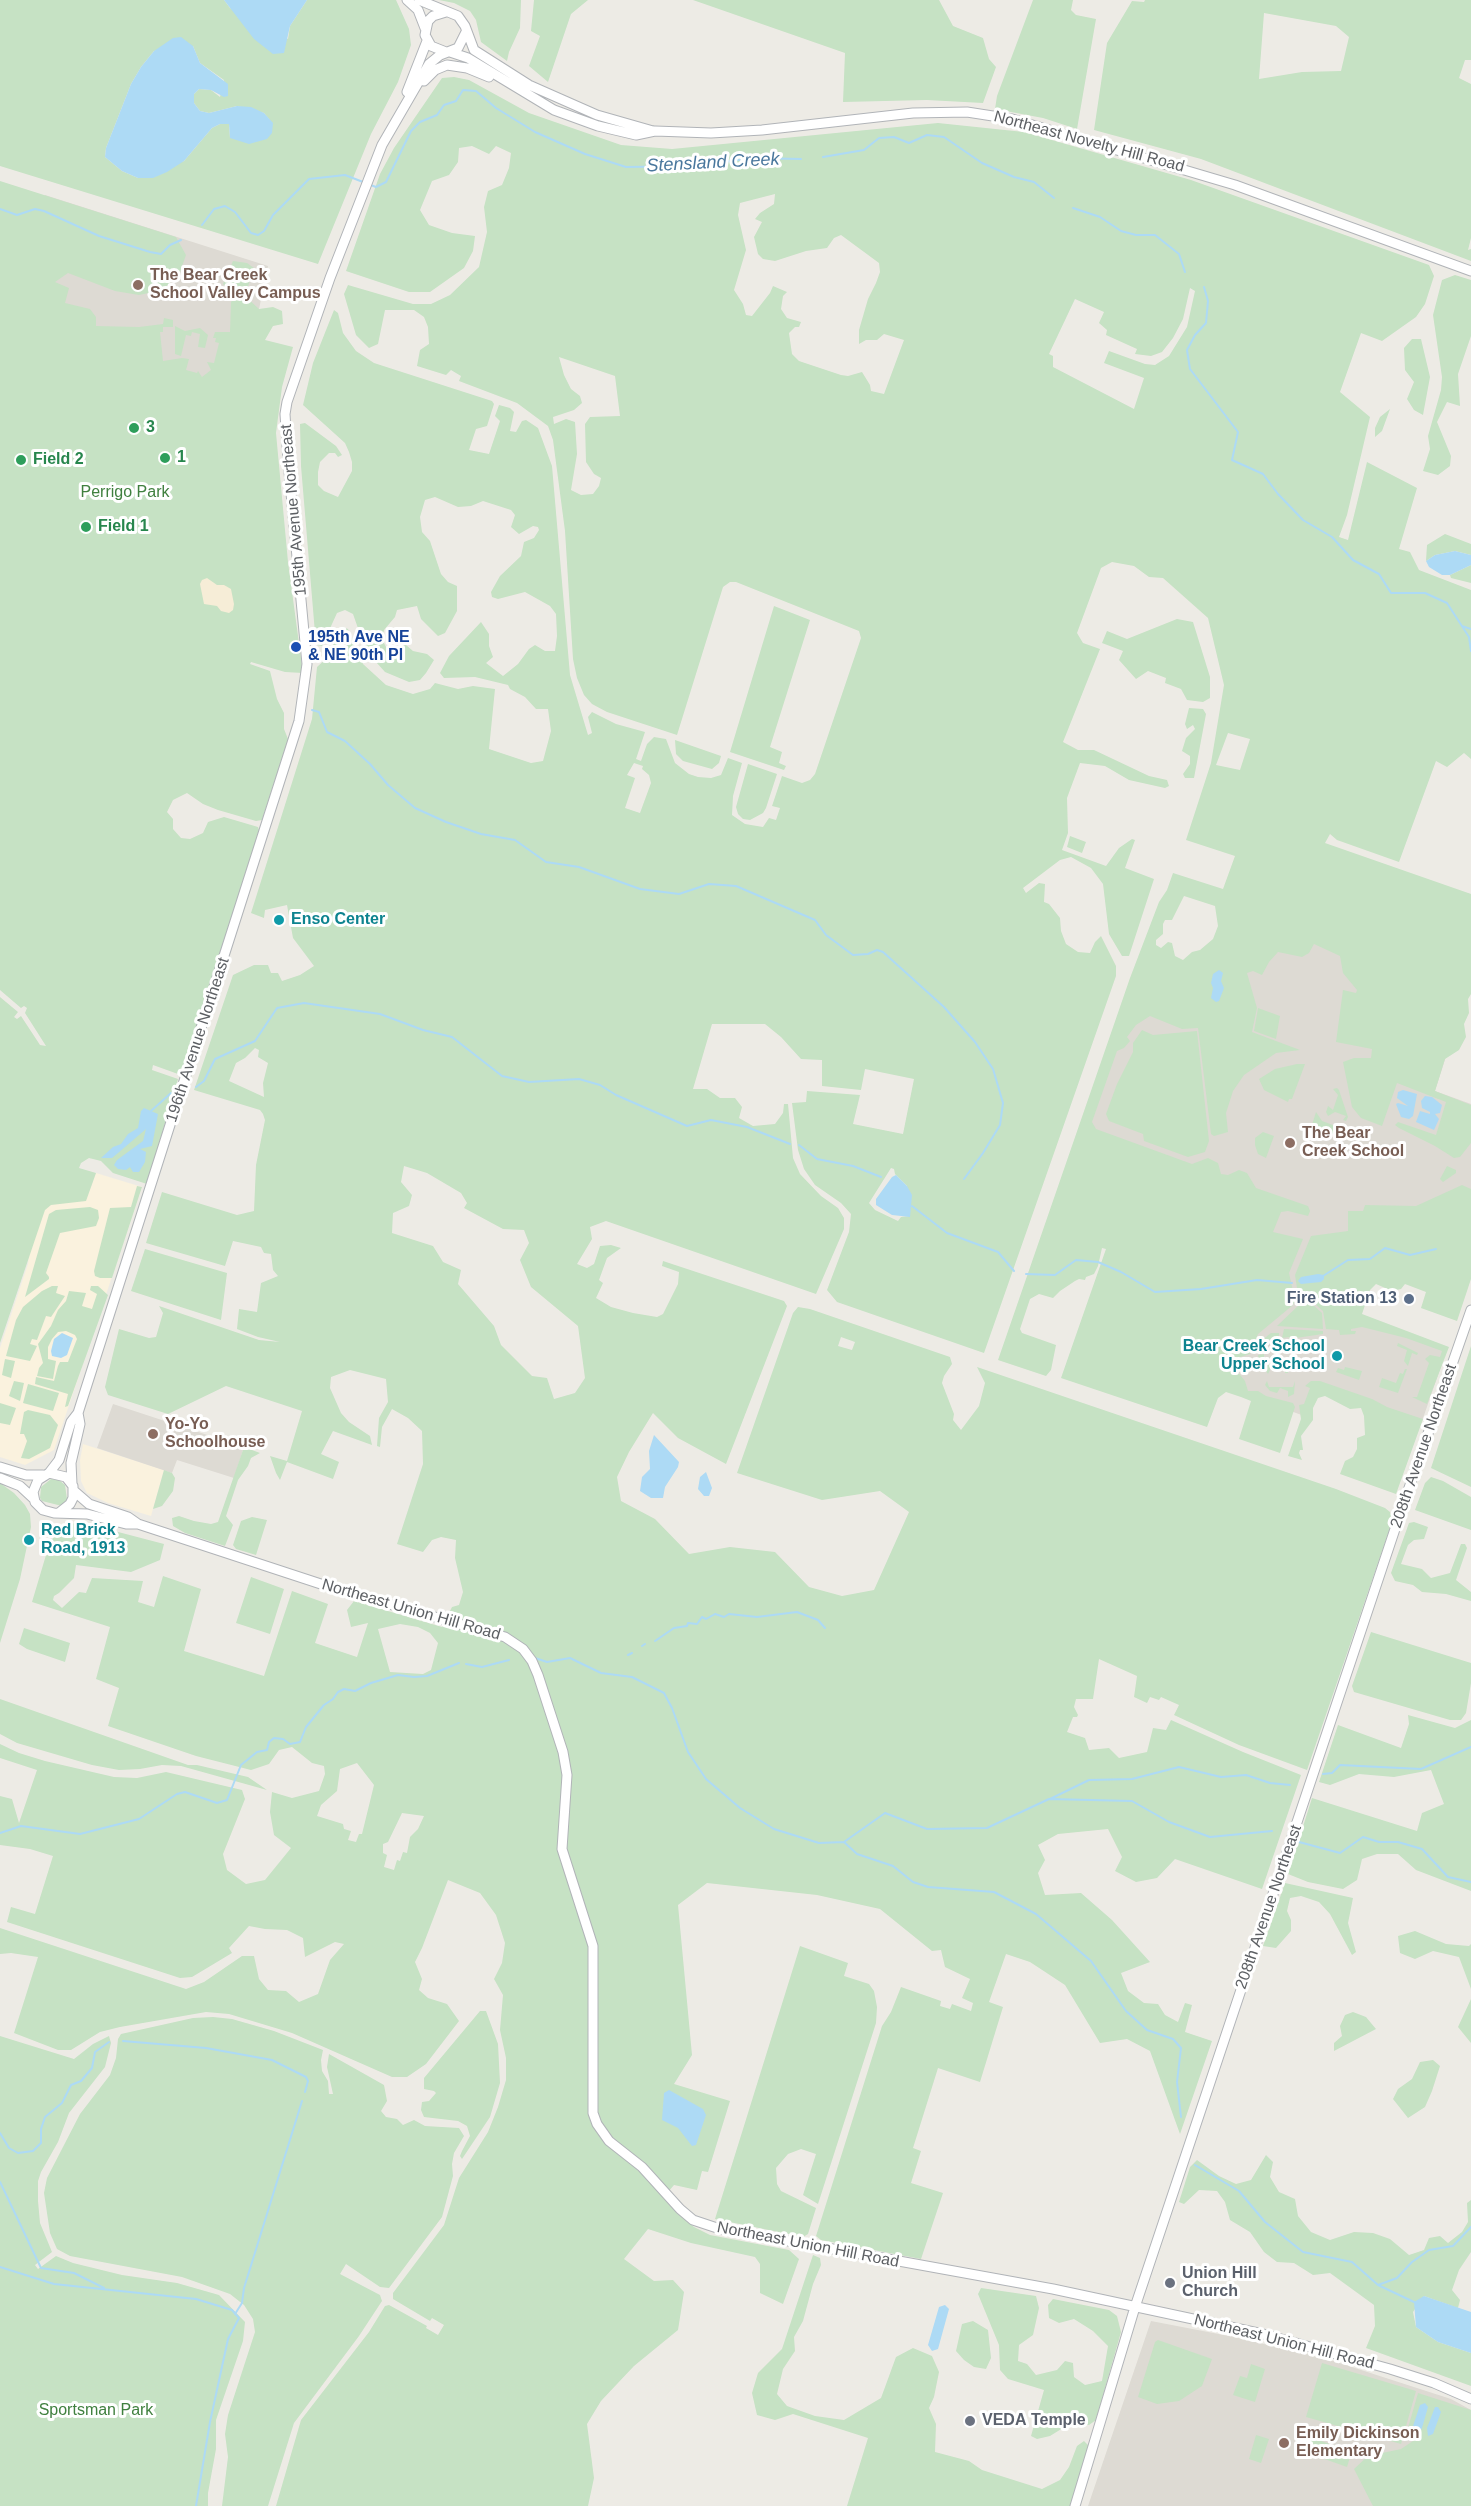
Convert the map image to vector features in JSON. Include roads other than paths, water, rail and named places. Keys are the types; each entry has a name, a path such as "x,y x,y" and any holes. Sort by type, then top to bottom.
{"street":[{"path":"393,124 422,58 427,41 422,16 407,0"},
{"path":"393,124 429,64 462,43 466,32 458,16 419,0"},
{"path":"425,28 433,16 446,12"},
{"name":"Northeast Novelty Hill Road","path":"466,32 474,50 529,85 597,116 655,132"},
{"path":"427,41 436,50 449,52"},
{"name":"Northeast Novelty Hill Road","path":"449,52 468,58 541,103 598,126 636,135 655,132 711,133 913,113 948,111 987,114 1046,128 1198,172 1471,272"},
{"path":"393,124 405,111 429,74 447,65 477,71 541,103"},
{"name":"195th Avenue Northeast","path":"307,664 285,414 286,402 371,169 393,124"},
{"name":"196th Avenue Northeast","path":"46,1474 59,1460 71,1422 78,1413 299,721 307,664"},
{"name":"208th Avenue Northeast","path":"1075,2506 1136,2307 1402,1508 1471,1310"},
{"name":"196th Avenue Northeast","path":"73,1489 71,1463 80,1424 78,1413"},
{"path":"0,1467 26,1475 46,1474 66,1477 73,1489 70,1504 60,1512 43,1510 21,1486 0,1478"},
{"path":"34,1499 34,1486 46,1474"},
{"name":"Northeast Union Hill Road","path":"73,1489 89,1504 128,1517 138,1524 333,1588 506,1637 523,1650 532,1661 538,1676 563,1752 567,1775 562,1850 593,1946 593,2113 597,2124 609,2141 642,2167 693,2220 728,2230 1053,2289 1303,2345 1423,2380 1471,2399"},
{"name":"Northeast Union Hill Road","path":"60,1512 87,1514 126,1524 138,1524"}],"water":[{"path":"224,0 307,0 290,26 284,53 273,54 254,39"},
{"path":"181,37 193,46 200,63 228,84 228,96 224,97 211,90 199,89 194,94 194,103 200,111 209,113 237,106 251,107 264,113 273,123 272,133 267,139 249,144 230,138 229,124 220,124 212,128 184,161 153,178 138,178 122,171 105,157 106,148 131,84 141,67 154,51 173,38"},
{"path":"1455,551 1471,555 1471,565 1450,575 1442,575 1429,567 1426,561 1435,555"},
{"path":"1219,970 1223,973 1221,981 1224,988 1219,1001 1216,1002 1211,998 1213,988 1211,983 1213,974"},
{"path":"1403,1090 1417,1094 1413,1116 1409,1119 1401,1117 1396,1104 1408,1106 1397,1098 1398,1092"},
{"path":"1425,1096 1432,1097 1442,1105 1440,1113 1435,1114 1439,1119 1434,1130 1416,1122 1420,1111 1430,1114 1422,1108 1421,1101"},
{"path":"144,1108 158,1114 152,1146 140,1149 146,1152 145,1162 139,1172 133,1172 130,1167 126,1170 118,1169 114,1165 117,1160 143,1141 146,1129 112,1158 101,1158 138,1128 141,1111"},
{"path":"896,1175 912,1195 910,1217 892,1215 876,1205 876,1199"},
{"path":"1324,1275 1321,1282 1301,1284 1298,1281 1301,1277"},
{"path":"62,1333 73,1338 67,1355 61,1358 52,1356 54,1339"},
{"path":"654,1435 679,1462 665,1487 663,1498 651,1498 640,1491 642,1477 650,1469 649,1451"},
{"path":"706,1472 712,1488 709,1496 704,1496 698,1489 700,1477"},
{"path":"669,2090 703,2109 706,2115 696,2145 692,2146 678,2128 662,2120 664,2093"},
{"path":"1424,2296 1471,2312 1471,2353 1438,2342 1416,2327 1414,2302"},
{"path":"945,2305 949,2309 938,2349 932,2351 928,2345 939,2307"},
{"path":"1425,2403 1428,2407 1422,2428 1420,2432 1414,2432 1413,2426 1420,2405"},
{"path":"1435,2407 1438,2407 1441,2412 1433,2434 1428,2436 1427,2428"}],"waterway":[{"name":"Stensland Creek","path":"368,184 376,187 386,182 411,131 420,122 437,115 444,105 456,101 463,90 476,91 496,108 535,132 585,154 626,167 698,166 751,158 801,159"},
{"name":"Stensland Creek","path":"823,157 864,150 879,138 894,137 909,143 927,135 944,137 982,163 1014,177 1034,182 1054,198"},
{"name":"Stensland Creek","path":"202,225 214,209 225,206 235,212 251,233 258,235 264,231 273,215 309,179 345,175 363,182"},
{"name":"Stensland Creek","path":"1073,208 1100,217 1121,231 1136,235 1155,235 1179,254 1185,272"},
{"name":"Stensland Creek","path":"0,209 17,215 35,209 44,211 99,236 161,254 170,245 181,240"},
{"name":"Stensland Creek","path":"1204,287 1208,301 1206,323 1195,335 1187,350 1190,369 1238,432 1232,460 1263,474 1278,494 1303,520 1332,537 1353,560 1379,574 1391,593 1425,593 1447,603 1469,637 1471,651"},
{"name":"Stensland Creek","path":"1462,626 1471,629"},
{"path":"312,710 319,712 327,732 345,741 370,764 388,785 415,808 446,822 481,834 515,840 546,862 579,867 640,889 679,894 709,884 736,886 815,920 826,935 853,955 868,954 877,950 883,952 944,1007 975,1042 993,1069 1003,1103 1000,1125 964,1179"},
{"path":"196,1087 204,1081 215,1059 255,1041 277,1008 304,1003 380,1014 423,1030 452,1037 502,1076 529,1082 579,1079 600,1085 616,1095 687,1126 711,1120 747,1127 790,1144"},
{"path":"151,1111 171,1093"},
{"path":"799,1145 817,1159 853,1166 881,1177"},
{"path":"912,1206 947,1233 998,1252 1014,1271"},
{"path":"1323,1276 1348,1260 1370,1259 1385,1248 1410,1255 1436,1249"},
{"path":"1026,1274 1055,1275 1076,1260 1098,1262 1121,1272 1155,1292 1201,1289 1257,1280 1292,1283"},
{"path":"655,1641 674,1628 687,1626 688,1623 697,1624 702,1617 706,1619 715,1614 724,1617 729,1614 757,1617 797,1612 818,1620 825,1628"},
{"path":"628,1655 632,1653"},
{"path":"535,1658 547,1662 570,1658 601,1673 632,1677 664,1693 688,1752 706,1779 740,1808 774,1829 819,1843 844,1842 885,1813 927,1829 987,1828 1049,1799 1132,1801 1169,1822 1210,1837 1272,1831"},
{"path":"466,1664 482,1667 509,1660"},
{"path":"0,1833 21,1826 80,1834 139,1819 177,1794 185,1792 217,1803 227,1800 241,1765 257,1752 267,1750 269,1742 274,1738 283,1739 290,1744 300,1742 306,1727 338,1692 344,1689 355,1691 371,1683 398,1675 427,1676 459,1663"},
{"path":"1323,1774 1332,1773 1340,1765 1421,1769 1471,1747"},
{"path":"1050,1799 1089,1780 1132,1779 1179,1767 1221,1777 1246,1775 1270,1783 1290,1785"},
{"path":"1299,1842 1340,1853 1363,1837 1379,1842 1398,1842 1422,1849 1448,1877 1471,1882"},
{"path":"844,1842 857,1854 893,1866 913,1882 928,1887 994,1892 1036,1914 1091,1961 1126,2011 1147,2030 1173,2039 1181,2048 1177,2082 1181,2117"},
{"path":"123,2041 206,2048 272,2060 306,2077 308,2081 305,2092"},
{"path":"0,2133 9,2148 18,2153 33,2151 41,2143 41,2129 45,2117 62,2103 71,2085 81,2081 92,2068 95,2052 109,2042"},
{"path":"235,2314 242,2303 244,2288 302,2101"},
{"path":"1195,2165 1239,2191 1265,2222 1303,2252 1352,2262 1378,2285 1414,2302"},
{"path":"0,2182 41,2268 74,2273 104,2288"},
{"path":"1378,2285 1397,2278 1412,2262 1429,2250 1453,2246 1471,2227"},
{"path":"0,2267 54,2284 196,2299 232,2310 239,2318 228,2339 210,2422 196,2506"}],"place":[{"name":"The Bear Creek School Valley Campus","path":"138,285"},
{"name":"3","path":"134,428"},
{"name":"1","path":"165,458"},
{"name":"Field 2","path":"21,460"},
{"name":"Field 1","path":"86,527"},
{"name":"195th Ave NE & NE 90th Pl","path":"296,647"},
{"name":"Enso Center","path":"279,920"},
{"name":"The Bear Creek School","path":"1290,1143"},
{"name":"Fire Station 13","path":"1409,1299"},
{"name":"Bear Creek School Upper School","path":"1337,1356"},
{"name":"Yo-Yo Schoolhouse","path":"153,1434"},
{"name":"Red Brick Road, 1913","path":"29,1540"},
{"name":"Union Hill Church","path":"1170,2283"},
{"name":"VEDA Temple","path":"970,2421"},
{"name":"Emily Dickinson Elementary","path":"1284,2443"}],"park label":[{"name":"Perrigo Park","path":"125,493"},
{"name":"Sportsman Park","path":"96,2411"}]}
